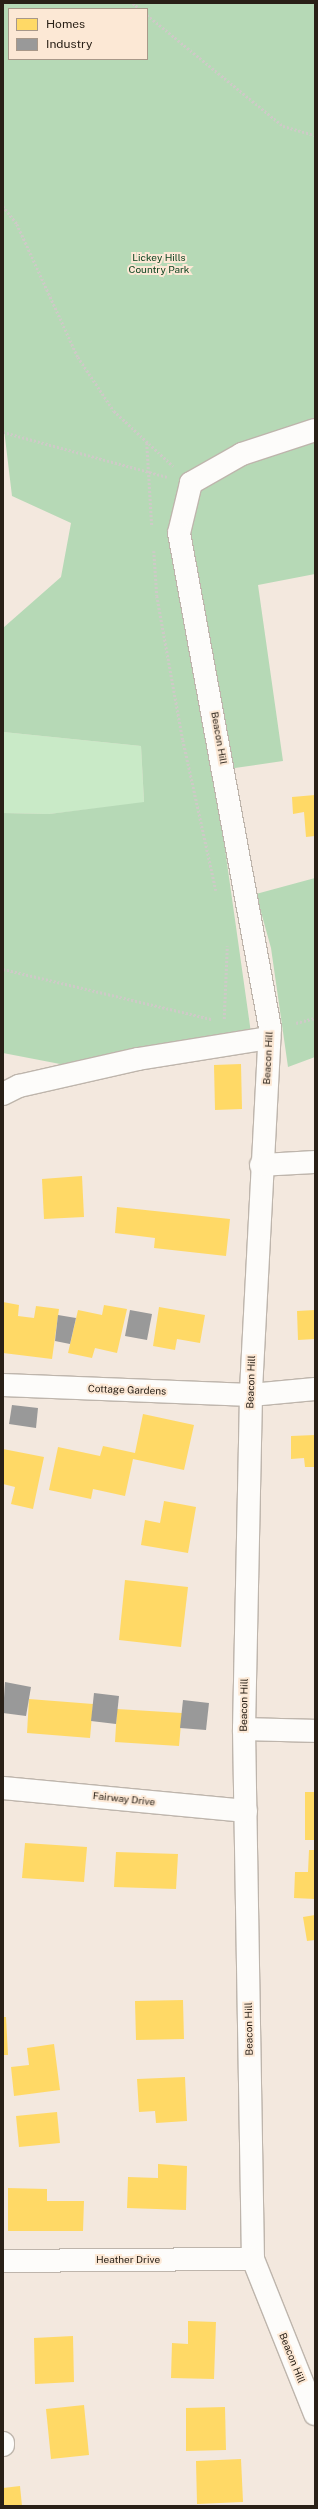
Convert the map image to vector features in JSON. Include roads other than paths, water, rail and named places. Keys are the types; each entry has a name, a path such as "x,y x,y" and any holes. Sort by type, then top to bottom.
{"street":[{"name":"Beacon Hill","path":"315,430 242,454 190,483 179,533 262,974 269,1038 261,1165 250,1396 244,1729 253,2259 315,2414"},
{"path":"3,1094 19,1086 138,1059 269,1038"},
{"path":"261,1165 315,1162"},
{"name":"Cottage Gardens","path":"3,1385 250,1396 315,1389"},
{"path":"244,1729 315,1731"},
{"name":"Fairway Drive","path":"3,1788 246,1811"},
{"name":"Heather Drive","path":"3,2260 253,2259"}],"park label":[{"name":"Lickey Hills Country Park","path":"159,262"}]}
